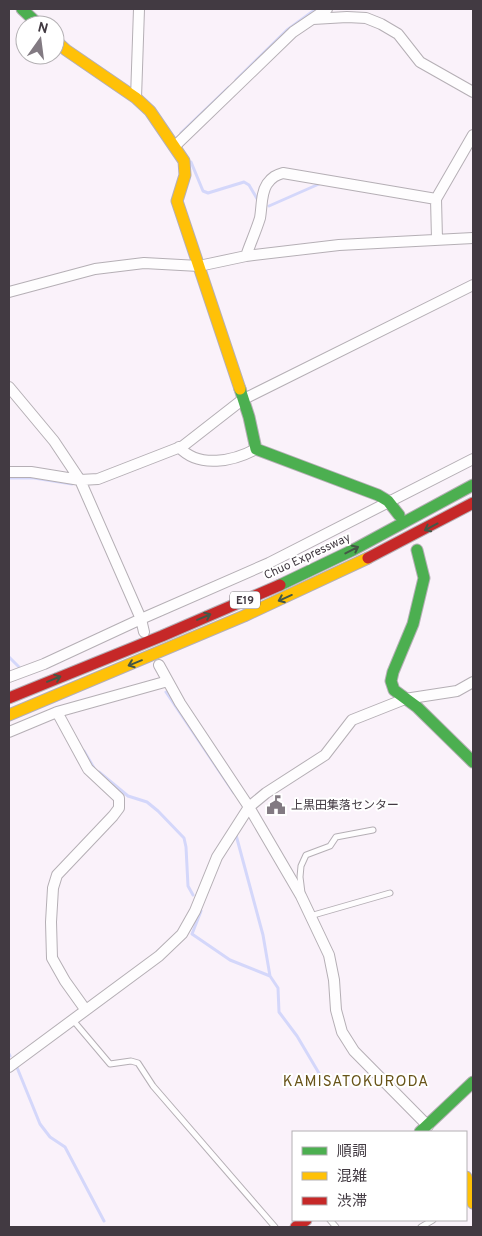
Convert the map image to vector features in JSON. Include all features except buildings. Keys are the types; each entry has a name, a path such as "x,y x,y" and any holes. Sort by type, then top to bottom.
{"main road":[{"path":"65,49 136,98 150,111 184,161 185,175 177,201 249,417 256,448 303,468 378,495 388,501 399,515"},
{"name":"Chuo Expressway","path":"9,698 148,642 312,570 413,519 473,485"},
{"name":"E19","path":"9,715 210,632 319,583 430,528 473,503"},
{"path":"417,550 424,578 413,624 391,681 394,690 416,707 473,762"},
{"path":"427,1130 473,1082"},
{"path":"467,1181 473,1203"}],"street":[{"path":"136,98 138,9"},
{"path":"175,146 293,32 327,9"},
{"path":"312,19 366,18 381,24 398,34 420,62 473,92"},
{"path":"437,239 436,199 473,135"},
{"path":"246,256 259,222 263,203 262,196 266,185 273,176 283,173 436,199"},
{"path":"9,292 95,269 144,263 199,266 246,256 339,245 473,238"},
{"path":"9,472 31,472 80,480 98,479 179,447 242,400 473,285"},
{"path":"9,387 54,441 80,480 141,619 144,632"},
{"path":"179,447 183,452 196,458 224,461 244,455 256,448"},
{"path":"9,677 44,664 269,563 473,459"},
{"path":"158,665 180,703 249,807 301,896 329,955 334,980 336,1010 342,1032 354,1051 427,1130"},
{"path":"9,732 57,712 168,681"},
{"path":"9,1067 159,956 182,934 195,911 217,857 249,807 266,793 325,754 352,720 405,699 456,691 473,684"},
{"path":"57,712 88,769 118,798 119,808 57,875 53,888 51,922 52,958 65,981 85,1009"}],"lane":[{"path":"301,896 300,877 306,855 330,846 336,836 373,830"},
{"path":"310,916 390,893"},
{"path":"72,1019 110,1064 131,1061 138,1063 153,1086 275,1227"}],"waterway":[{"path":"236,80 287,30 316,9"},
{"path":"181,133 229,87"},
{"path":"191,162 203,191 208,193 244,182 249,185 259,202"},
{"path":"269,206 319,184"},
{"path":"9,478 34,478 72,484"},
{"path":"9,657 19,667"},
{"path":"166,692 234,793"},
{"path":"84,751 94,768"},
{"path":"99,772 128,796 147,802 184,838 188,886 193,895"},
{"path":"236,835 263,935 270,976"},
{"path":"201,911 192,934 230,960 270,976 278,988 279,1012 297,1036 323,1080"},
{"path":"16,1065 40,1124 50,1137 65,1147 104,1221"}],"traffic: fast":[{"path":"22,9 28,15"},
{"path":"240,389 256,449 378,495 388,501 399,515"},
{"path":"280,585 353,550 473,485"},
{"path":"417,550 424,578 413,624 391,681 394,690 417,707 473,762"},
{"path":"421,1131 473,1082"}],"traffic: slow":[{"path":"65,49 136,98 150,111 184,161 185,175 177,201 240,389"},
{"path":"9,715 244,616 368,558"},
{"path":"467,1181 473,1203"}],"traffic: jam":[{"path":"368,558 473,503"},
{"path":"9,698 162,636 280,585"},
{"path":"296,1227 305,1221"}],"place":[{"name":"上黒田集落センター","path":"276,805"}],"district":[{"name":"KAMISATOKURODA","path":"356,1081"}]}
